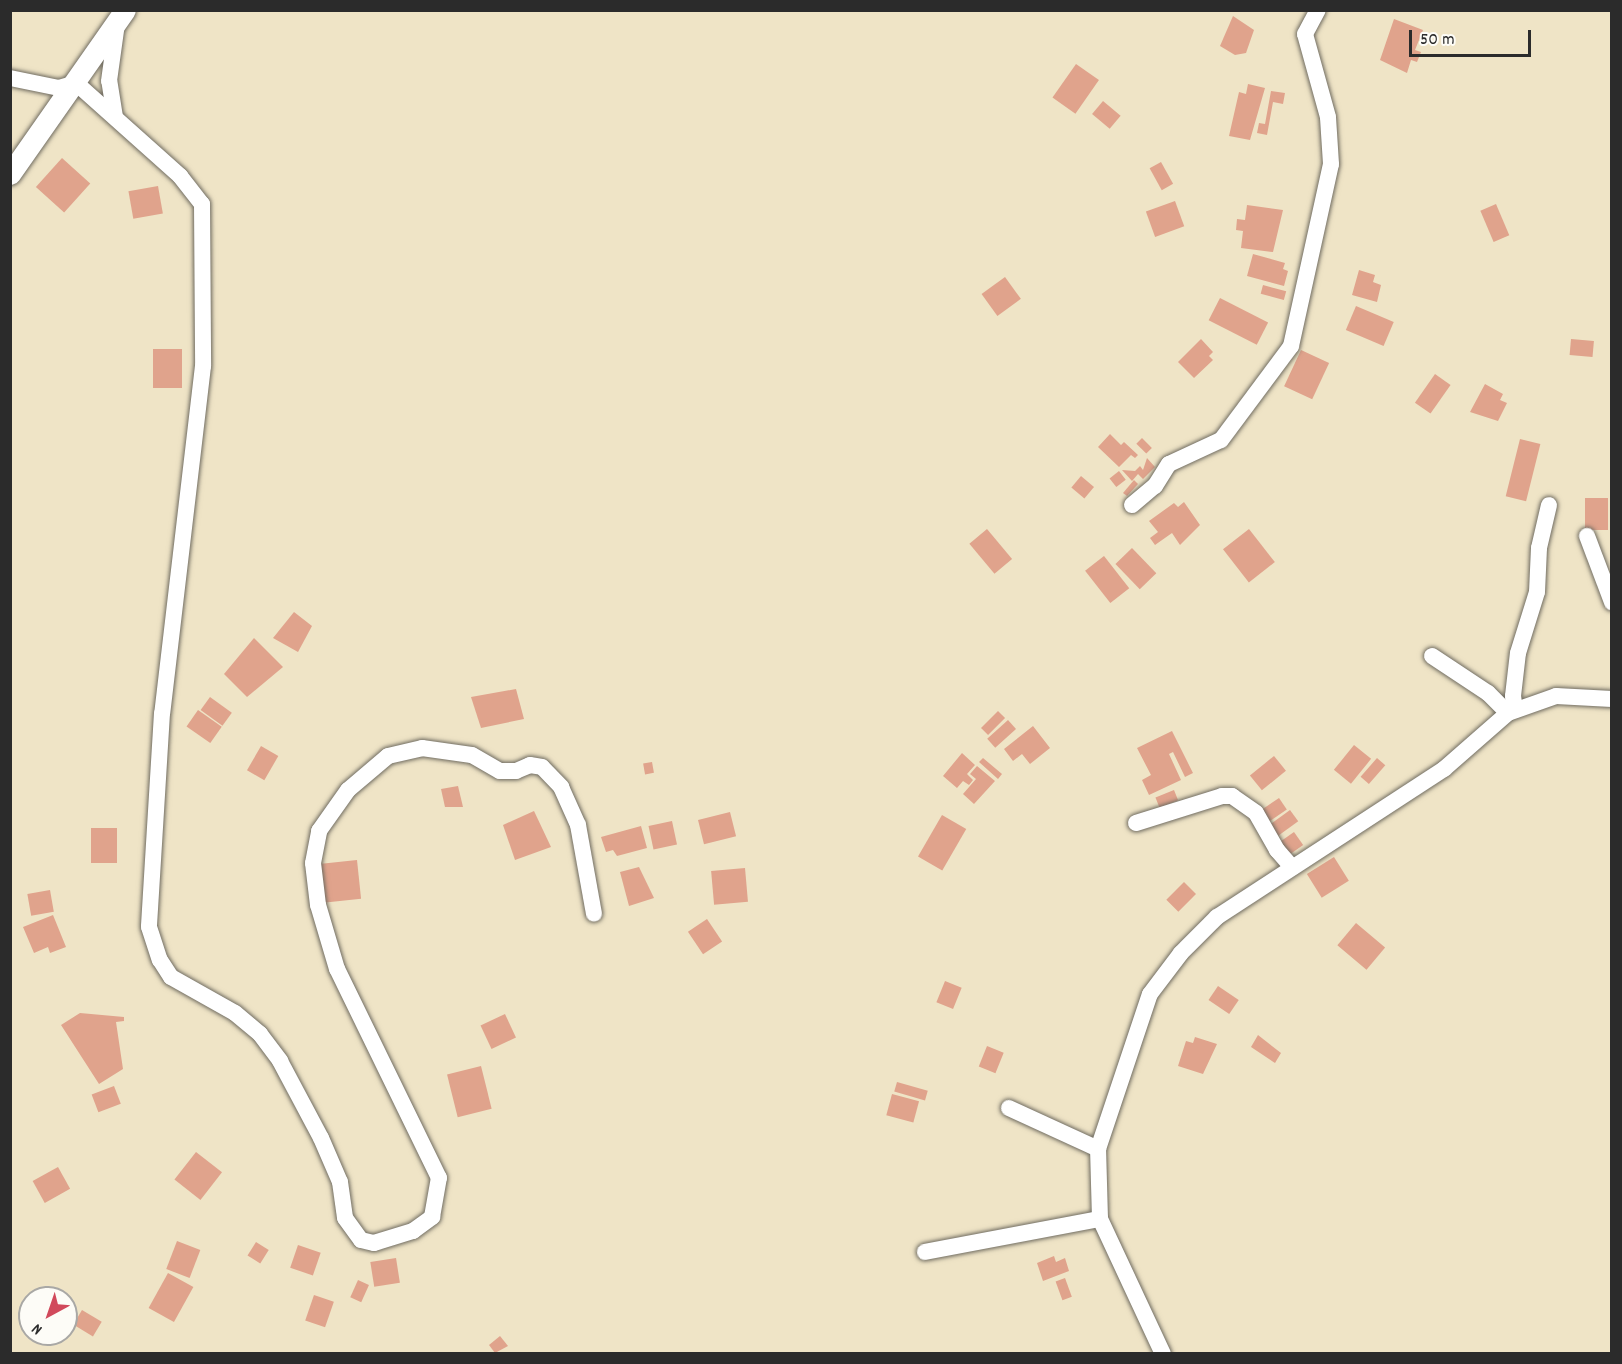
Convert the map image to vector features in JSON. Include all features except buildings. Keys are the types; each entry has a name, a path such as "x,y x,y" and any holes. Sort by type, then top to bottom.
{"street":[{"path":"1132,505 1155,486 1169,464 1221,440 1292,346 1331,164 1328,117 1305,34 1318,10"},
{"path":"10,174 121,16"},
{"path":"116,117 109,81 121,16"},
{"path":"10,78 59,88 76,83"},
{"path":"76,83 180,176 202,204 203,214 203,366 162,713 149,927 160,960 171,977 235,1013 260,1034 280,1061 321,1138 340,1182 345,1218 361,1240 374,1243 414,1231 432,1217 439,1178 337,969 318,904 313,862 319,831 348,790 388,756 422,748 472,754 500,771 516,771 530,765 542,767 561,787 578,825 594,914"},
{"path":"1511,711 1518,653 1537,592 1539,548 1549,505"},
{"path":"1587,536 1611,602"},
{"path":"1432,656 1511,711"},
{"path":"1163,1353 1100,1219 1098,1149 1150,994 1181,953 1217,917 1444,769 1511,711 1556,696 1611,699"},
{"path":"1136,823 1222,796 1232,796 1256,813 1277,850 1292,867"},
{"path":"1009,1108 1098,1149"},
{"path":"925,1252 1100,1219"}]}
